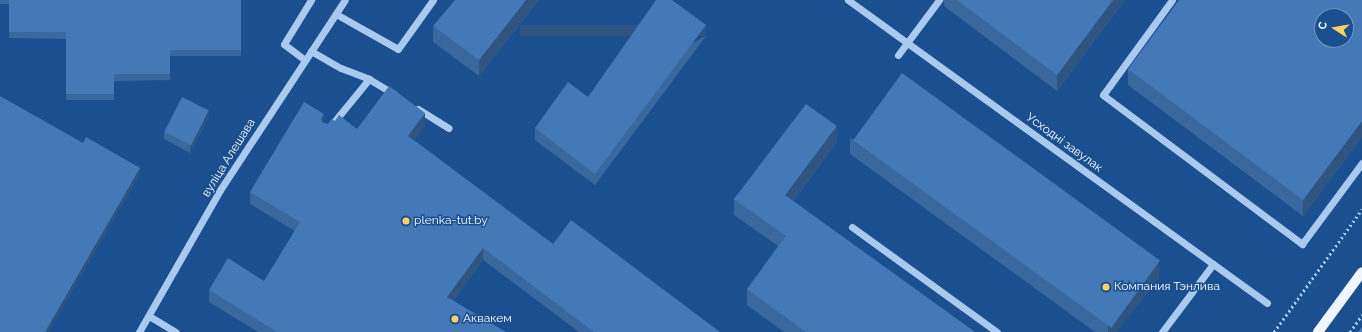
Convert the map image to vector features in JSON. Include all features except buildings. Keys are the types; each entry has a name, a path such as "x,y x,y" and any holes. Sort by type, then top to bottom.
{"main road":[{"path":"1318,332 1362,272"}],"street":[{"path":"306,60 284,44 311,0"},
{"name":"вуліца Алешава","path":"139,332 220,190 345,0"},
{"path":"336,14 398,49 433,0"},
{"name":"Усходні завулак","path":"848,0 1268,303"},
{"path":"898,55 940,0"},
{"path":"1172,0 1103,95 1302,244 1362,163"},
{"path":"311,51 341,68 369,78 448,128"},
{"path":"326,131 369,78"},
{"path":"852,227 997,332"},
{"path":"1162,332 1213,264"},
{"path":"149,316 176,332"}],"path":[{"path":"1274,332 1362,209"},
{"path":"1350,332 1362,315"}],"place":[{"name":"plenka-tut.by","path":"406,221"},
{"name":"Компания Тэнлива","path":"1106,287"},
{"name":"Аквакем","path":"455,319"}]}
